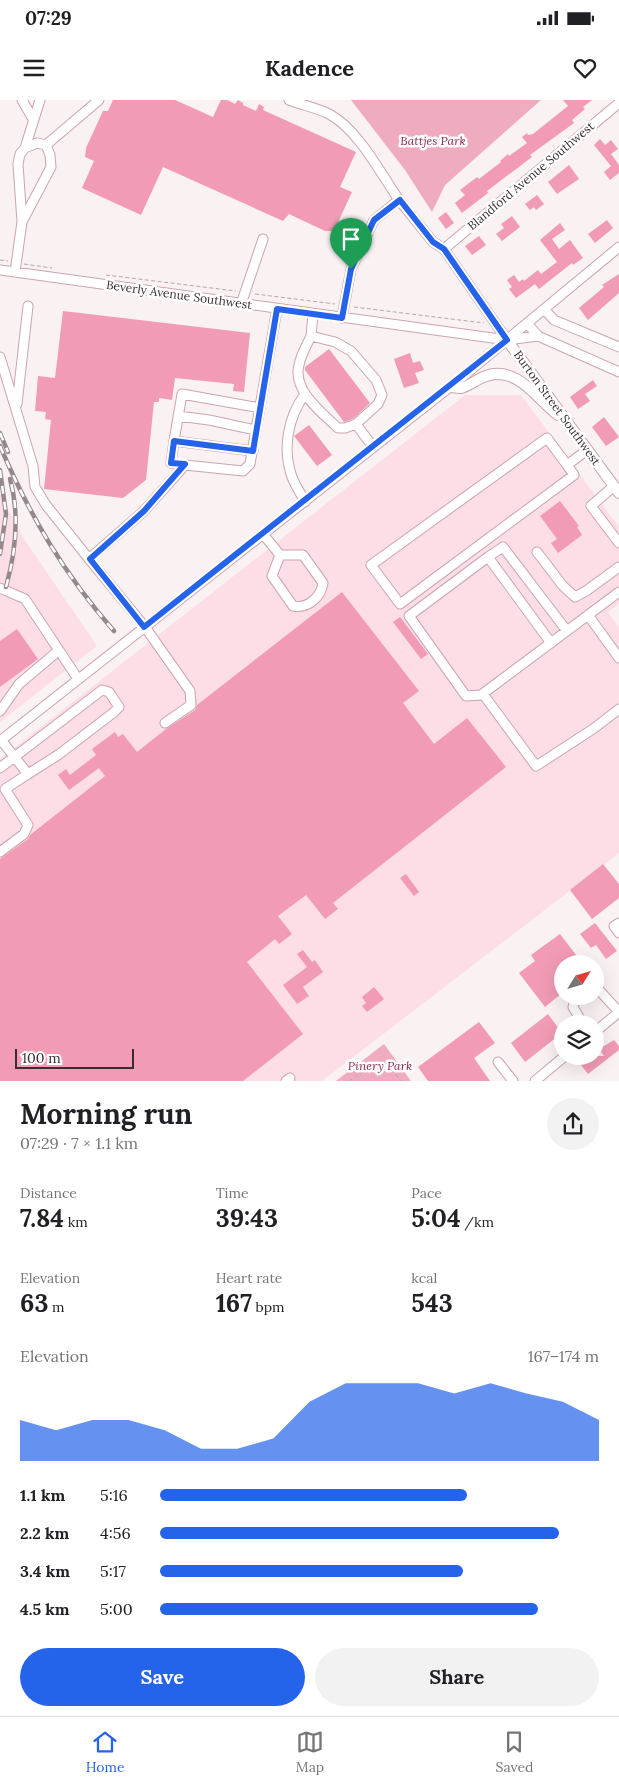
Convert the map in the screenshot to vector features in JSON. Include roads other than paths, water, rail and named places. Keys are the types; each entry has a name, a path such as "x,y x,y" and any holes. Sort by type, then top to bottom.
{"main road":[{"name":"Burton Street Southwest","path":"507,340 616,490"},
{"path":"450,386 463,388 490,374 513,377 527,386 547,407 567,421"}],"street":[{"path":"22,100 33,119"},
{"path":"25,148 40,100"},
{"path":"46,145 100,100"},
{"name":"Burton Street Southwest","path":"289,100 329,114 346,125 433,242 444,249 507,340"},
{"name":"Blandford Avenue Southwest","path":"444,249 619,103"},
{"path":"15,272 22,222 18,164 20,154 25,148 37,142 46,145 50,154 51,167 22,222"},
{"path":"342,318 351,269 374,220 400,200"},
{"path":"241,304 263,239"},
{"path":"28,774 0,740 305,502 507,340 619,247"},
{"name":"Beverly Avenue Southwest","path":"0,270 507,340 538,336"},
{"path":"16,409 28,306"},
{"path":"260,408 182,394 171,463 243,471 250,464 253,451 277,309"},
{"path":"544,309 554,320 619,347"},
{"path":"311,336 335,342 351,351 376,380 382,395 378,404 356,424 345,428 338,428 305,394 298,378 298,366 311,336 313,314"},
{"path":"527,323 538,336 619,372"},
{"path":"0,357 33,466 35,487 46,505 144,627 190,690 191,705 165,723"},
{"path":"305,394 297,405 292,417 287,457 292,477 305,502"},
{"path":"178,416 209,420 256,430"},
{"path":"356,424 373,447"},
{"path":"546,438 567,465 574,476 400,604 371,565 546,438"},
{"path":"174,441 253,451"},
{"path":"567,465 587,450"},
{"path":"90,559 144,511 185,464"},
{"path":"616,490 591,506 619,543"},
{"path":"263,534 280,555"},
{"path":"566,631 503,547 409,616 466,696 483,694 619,592"},
{"path":"537,552 563,586 575,596 586,591 619,567"},
{"path":"280,555 303,555 323,583 322,591 317,598 306,605 293,606 272,576 280,555"},
{"path":"488,557 551,643"},
{"path":"0,589 25,599 78,679"},
{"path":"588,615 619,658"},
{"path":"0,711 19,684 58,651"},
{"path":"0,768 102,690 109,692 116,700 119,707 113,713 58,755 5,789 28,825 24,834 0,852"},
{"path":"483,694 536,766 619,709"},
{"path":"619,923 614,926 619,933"},
{"path":"604,996 619,1012 604,1024"},
{"path":"498,1062 513,1081"},
{"path":"535,1081 554,1065"}],"railway":[{"path":"0,433 8,452"},
{"path":"0,446 23,496 64,566 79,588 114,631"},
{"path":"0,470 6,514 0,554"},
{"path":"6,587 16,533 15,506 10,479"}],"park label":[{"name":"Battjes Park","path":"433,141"},
{"name":"Pinery Park","path":"380,1066"}]}
